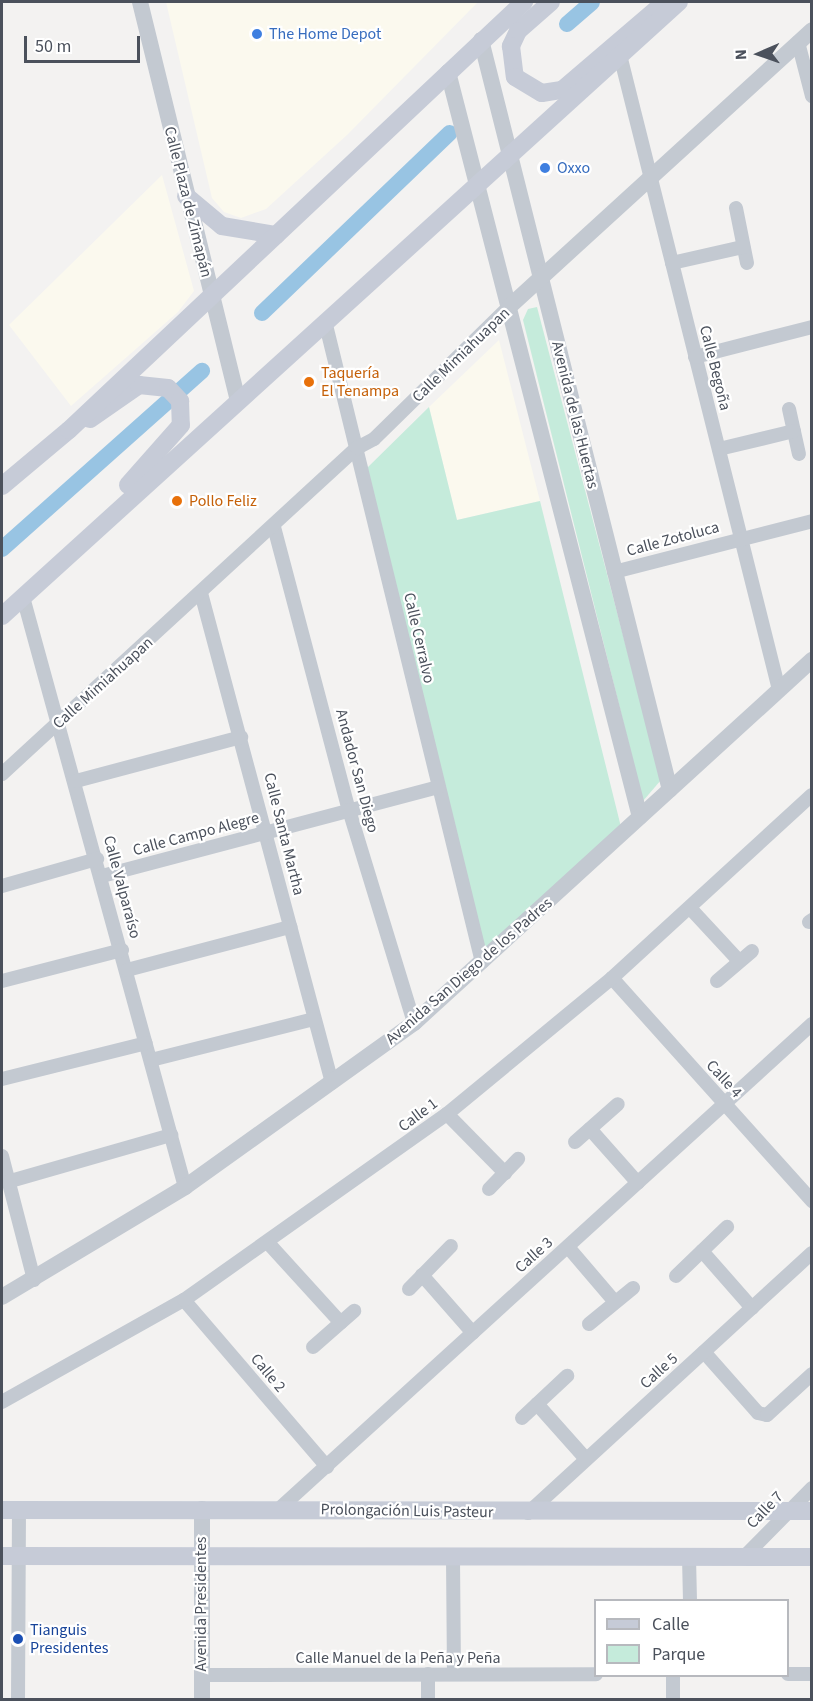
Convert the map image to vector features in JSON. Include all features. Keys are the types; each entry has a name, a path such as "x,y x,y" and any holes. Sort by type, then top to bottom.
{"main road":[{"path":"2,486 69,430 524,2"},
{"path":"551,2 518,31 511,46 515,77 542,93 562,90 665,2"},
{"path":"2,616 93,529 679,2"},
{"path":"186,196 222,226 276,236"},
{"path":"69,430 139,385 174,394 181,425 93,529"},
{"name":"Prolongación Luis Pasteur","path":"10,1510 279,1509 528,1513 812,1511"},
{"path":"10,1556 453,1559 812,1557"}],"street":[{"name":"Calle Plaza de Zimapán","path":"140,2 238,401"},
{"name":"Calle Mimiahuapan","path":"2,774 274,527 357,448 374,439 541,277 812,30"},
{"name":"Avenida de las Huertas","path":"481,40 507,155 541,277 670,790"},
{"path":"798,42 812,96"},
{"name":"Calle Begoña","path":"620,55 779,690"},
{"path":"448,72 478,181 640,818"},
{"path":"736,208 747,263"},
{"path":"672,263 744,247"},
{"name":"Calle Cerralvo","path":"325,321 482,962"},
{"path":"695,357 812,327"},
{"path":"789,408 800,454"},
{"path":"719,449 794,431"},
{"name":"Calle Zotoluca","path":"614,572 741,538 812,522"},
{"name":"Andador San Diego","path":"274,527 349,810 414,1023"},
{"name":"Calle Santa Martha","path":"201,593 267,832 332,1083"},
{"name":"Calle Valparaíso","path":"23,597 60,721 185,1187"},
{"name":"Avenida San Diego de los Padres","path":"2,1297 34,1280 185,1187 414,1023 812,660"},
{"path":"76,781 241,737"},
{"name":"Calle Campo Alegre","path":"102,876 438,787"},
{"name":"Calle 1","path":"2,1402 184,1300 270,1245 447,1114 612,978 812,795"},
{"path":"2,886 97,859"},
{"path":"690,908 739,961"},
{"path":"127,970 290,927"},
{"path":"2,981 122,950"},
{"path":"717,981 752,951"},
{"name":"Calle 4","path":"612,978 812,1201"},
{"path":"151,1060 314,1019"},
{"name":"Calle 3","path":"279,1509 725,1104 809,1031"},
{"path":"2,1080 146,1043"},
{"path":"575,1142 618,1104"},
{"path":"447,1114 505,1173"},
{"path":"590,1129 638,1183"},
{"path":"7,1182 171,1136"},
{"path":"2,1156 34,1280"},
{"path":"489,1189 518,1159"},
{"path":"676,1276 727,1227"},
{"path":"270,1245 341,1323"},
{"path":"410,1289 451,1246"},
{"path":"568,1247 615,1302"},
{"path":"702,1251 752,1308"},
{"name":"Calle 5","path":"528,1513 812,1253"},
{"path":"422,1275 473,1333"},
{"path":"589,1324 633,1288"},
{"name":"Calle 2","path":"184,1300 327,1467"},
{"path":"313,1347 354,1311"},
{"path":"704,1352 758,1413 767,1415 812,1374"},
{"path":"522,1418 567,1376"},
{"path":"537,1404 586,1460"},
{"name":"Calle 7","path":"744,1557 786,1511 812,1488"},
{"name":"Avenida Presidentes","path":"201,1700 202,1509"},
{"path":"10,1510 10,1556 18,1700"},
{"path":"689,1557 690,1599"},
{"path":"453,1559 454,1674"},
{"path":"428,1674 428,1700"},
{"name":"Calle Manuel de la Peña y Peña","path":"201,1675 594,1674"},
{"path":"789,1674 812,1674"},
{"path":"673,1677 673,1700"}],"shaded area":[{"path":"166,2 478,2 347,135 266,209 241,218 224,212 212,198"},
{"path":"162,175 194,291 178,312 71,406 9,325"},
{"path":"499,340 540,501 457,520 429,407"}],"green space":[{"path":"537,307 661,780 643,801 523,320 528,309"},
{"path":"429,407 457,520 540,501 621,827 485,951 367,468"}],"waterway":[{"path":"567,24 592,2"},
{"path":"262,313 450,133"},
{"path":"2,549 202,371"}],"place":[{"name":"The Home Depot","path":"257,34"},
{"name":"Oxxo","path":"545,168"},
{"name":"Taquería El Tenampa","path":"309,382"},
{"name":"Pollo Feliz","path":"177,501"},
{"name":"Tianguis Presidentes","path":"18,1639"}]}
